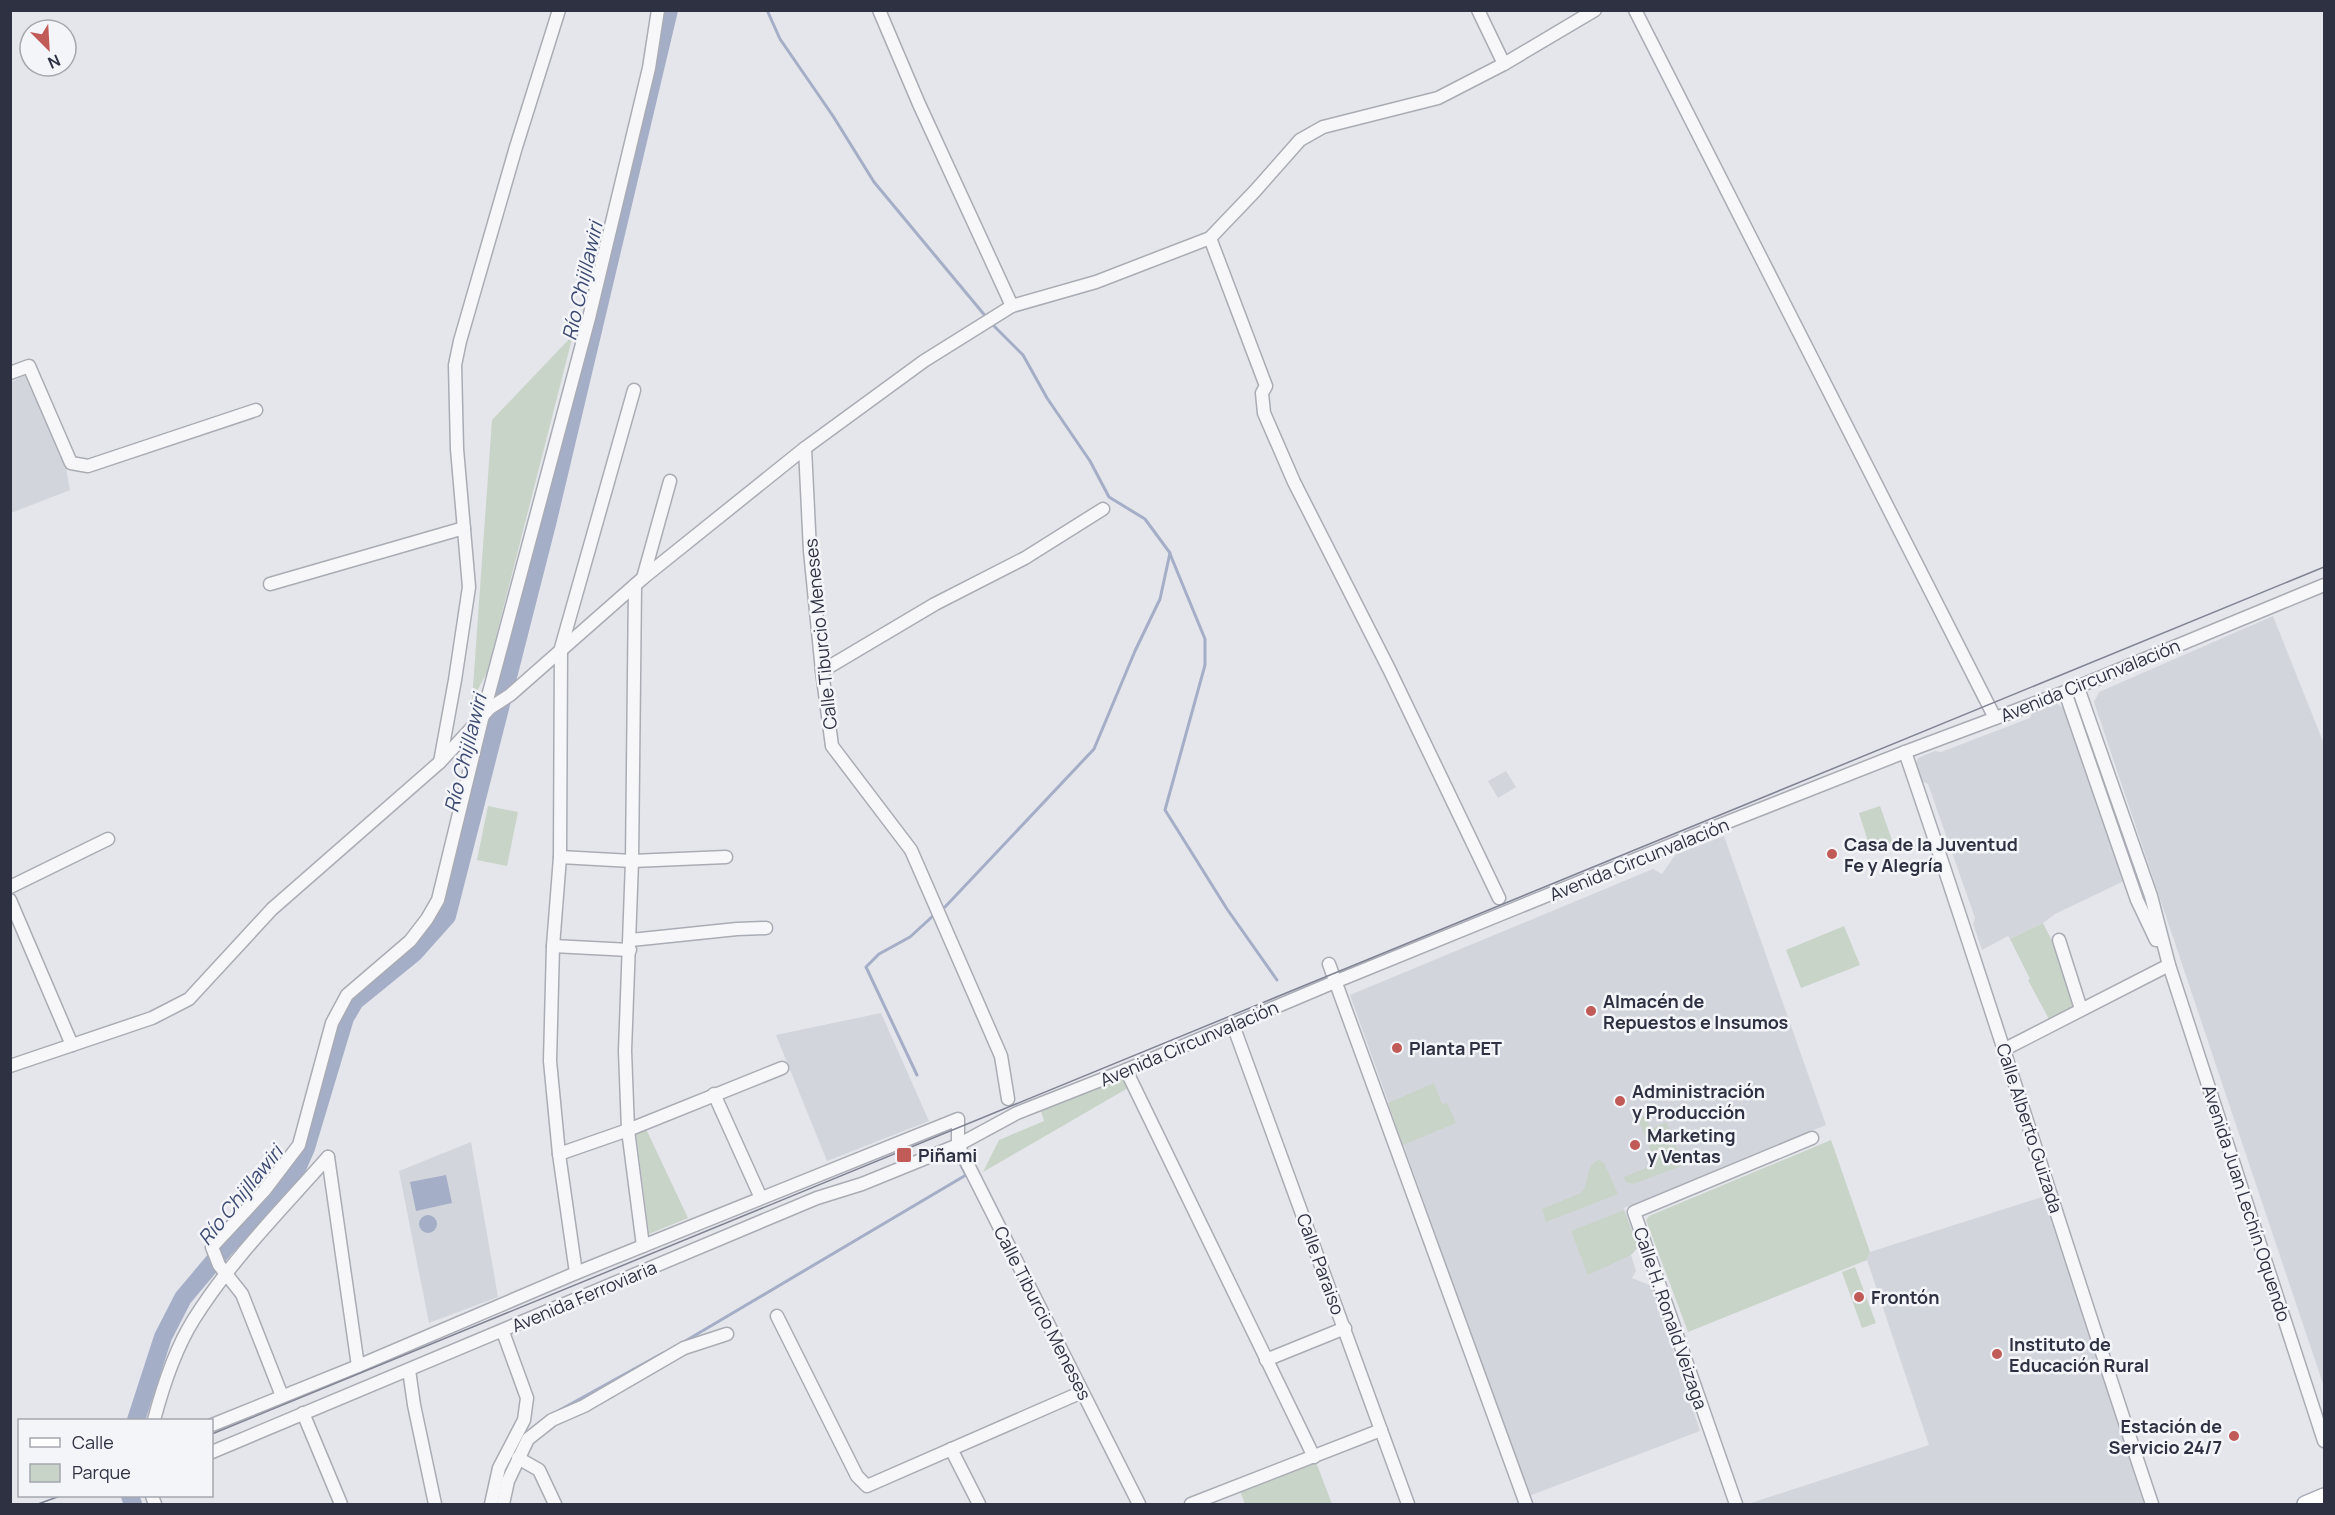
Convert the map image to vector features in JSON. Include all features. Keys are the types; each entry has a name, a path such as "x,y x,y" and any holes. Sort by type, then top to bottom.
{"main road":[{"path":"2305,1504 2325,1497"}],"street":[{"path":"440,762 469,587 457,448 455,364 516,147 559,10"},
{"path":"282,1396 242,1294 223,1268 212,1247 264,1191 299,1145 332,1023 347,995 410,941 438,900 590,318 649,68 658,10"},
{"path":"879,10 919,104 1012,306"},
{"path":"1478,10 1504,64"},
{"path":"10,1066 152,1017 189,999 272,909 440,762 487,712 510,695 639,582 805,448 924,361 1012,306 1096,282 1210,238 1300,140 1323,127 1438,98 1504,64 1595,10"},
{"path":"1635,10 1995,718"},
{"path":"1210,238 1266,386 1262,393 1264,413 1294,482 1389,669 1499,898"},
{"path":"10,373 29,366 71,463 88,466 256,410"},
{"path":"576,1273 559,1154 550,1061 553,946 560,857 561,648 634,390"},
{"name":"Calle Tiburcio Meneses","path":"805,448 810,551 832,746 911,850 1001,1056 1008,1099"},
{"path":"643,1246 628,1130 625,1050 630,945 639,582 670,481"},
{"path":"822,671 934,604 1025,558 1103,509"},
{"path":"270,584 464,528"},
{"name":"Avenida Circunvalación","path":"958,1145 1017,1113 1126,1070 1337,981 1905,752 2064,692 2325,585"},
{"name":"Avenida Juan Lechín Oquendo","path":"2077,685 2151,896 2169,965 2325,1441"},
{"name":"Avenida Juan Lechín Oquendo","path":"2064,692 2137,900 2169,965"},
{"name":"Calle Alberto Guizada","path":"1905,752 2005,1049 2095,1335 2152,1504"},
{"path":"10,887 108,839"},
{"path":"560,857 632,861 726,857"},
{"path":"10,900 72,1045"},
{"path":"553,946 630,945 737,928 766,928"},
{"path":"2059,940 2081,1010"},
{"path":"1329,964 1526,1504"},
{"path":"2005,1049 2169,965"},
{"name":"Calle Paraiso","path":"1233,1025 1408,1504"},
{"path":"559,1154 628,1130 782,1068"},
{"path":"1126,1070 1314,1457"},
{"path":"714,1094 761,1198"},
{"name":"Calle Tiburcio Meneses","path":"958,1119 958,1145 1139,1504"},
{"name":"Avenida Ferroviaria","path":"213,1425 358,1366 576,1273 958,1119"},
{"name":"Calle H. Ronald Veizaga","path":"1736,1504 1634,1212 1812,1138"},
{"name":"Avenida Ferroviaria","path":"213,1452 503,1332 525,1320 817,1198 862,1184 958,1145"},
{"path":"154,1419 164,1384 193,1321 223,1268 328,1157 358,1366"},
{"path":"525,1320 529,1293"},
{"path":"777,1316 857,1476 867,1486 1082,1392"},
{"path":"1266,1360 1345,1328"},
{"path":"491,1504 499,1468 524,1420 526,1398 503,1332"},
{"path":"503,1504 508,1481 528,1439 552,1420 584,1406 684,1348 727,1334"},
{"path":"409,1370 435,1504"},
{"path":"303,1413 341,1504"},
{"path":"1191,1504 1382,1430"},
{"path":"951,1449 979,1504"},
{"path":"518,1458 539,1470 555,1504"}],"shaded area":[{"path":"25,375 66,468 70,490 11,513 11,382"},
{"path":"2273,616 2324,744 2324,1387 2094,702 2099,692"},
{"path":"2056,703 2064,709 2124,881 2055,914 2043,923 2010,939 2008,936 1982,950 1973,924 1975,918 1928,784 1921,781 1915,765 1918,758 1935,751 1941,752 2030,718 2032,713"},
{"path":"1506,771 1516,787 1498,798 1488,781"},
{"path":"1724,836 1826,1125 1624,1208 1638,1247 1631,1255 1636,1271 1632,1278 1652,1286 1700,1431 1529,1496 1350,995 1653,869 1662,874 1675,855"},
{"path":"881,1013 929,1121 827,1161 776,1035"},
{"path":"471,1142 498,1297 429,1323 399,1171"},
{"name":"Instituto de Educación Rural","path":"2045,1196 2144,1504 1748,1504 1929,1445 1867,1260 1870,1252"}],"green space":[{"path":"573,335 487,672 472,701 492,420"},
{"path":"488,806 518,812 507,866 477,860"},
{"path":"1880,806 1893,843 1871,851 1859,813"},
{"path":"2043,923 2069,978 2075,1000 2074,1009 2050,1021 2010,939"},
{"path":"1844,926 1860,965 1801,988 1786,950"},
{"path":"1122,1077 1128,1088 983,1172 999,1140 1044,1121 1041,1111"},
{"path":"1434,1083 1442,1104 1447,1103 1456,1123 1403,1145 1388,1103"},
{"path":"1645,1116 1651,1129 1666,1122 1684,1165 1633,1184 1626,1182 1624,1177 1656,1164 1638,1119"},
{"path":"646,1129 688,1218 649,1234 636,1132"},
{"path":"1831,1140 1870,1252 1867,1260 1688,1332 1646,1220 1649,1216"},
{"path":"1599,1160 1604,1163 1618,1194 1546,1222 1542,1209 1581,1193 1591,1165"},
{"path":"1624,1210 1638,1247 1631,1255 1588,1275 1571,1231"},
{"name":"Frontón","path":"1855,1267 1876,1323 1862,1328 1842,1272"},
{"path":"1316,1462 1332,1504 1245,1504 1240,1491"}],"water":[{"path":"446,1175 452,1203 416,1211 410,1182"},
{"path":"428,1215 434,1218 437,1224 434,1230 428,1233 422,1230 419,1224 422,1218"}],"waterway":[{"name":"Río Chijllawiri","path":"136,1419 163,1337 183,1298 225,1248 266,1206 298,1166 306,1148 345,1018 355,1001 414,953 447,916 548,520 669,10"},
{"path":"767,10 780,39 833,116 874,182 987,318"},
{"path":"945,907 1094,749 1135,651 1160,599 1170,553 1145,519 1109,497 1090,461 1047,398 1023,355 991,323"},
{"path":"1170,554 1205,639 1205,665 1165,810 1227,909 1277,980"},
{"path":"917,1075 866,967 879,954 910,937 934,915"},
{"path":"682,1343 966,1175 957,1158"},
{"path":"558,1411 663,1353"},
{"name":"Río Chijllawiri","path":"130,1497 133,1504"}],"tram line":[{"path":"213,1434 2324,567"},
{"path":"38,1504 57,1497"}],"place":[{"name":"Casa de la Juventud Fe y Alegría","path":"1832,854"},
{"name":"Almacén de Repuestos e Insumos","path":"1591,1011"},
{"name":"Planta PET","path":"1397,1048"},
{"name":"Administración y Producción","path":"1620,1101"},
{"name":"Marketing y Ventas","path":"1635,1145"},
{"name":"Piñami","path":"904,1155"},
{"name":"Frontón","path":"1859,1297"},
{"name":"Instituto de Educación Rural","path":"1997,1354"},
{"name":"Estación de Servicio 24/7","path":"2234,1436"}]}
